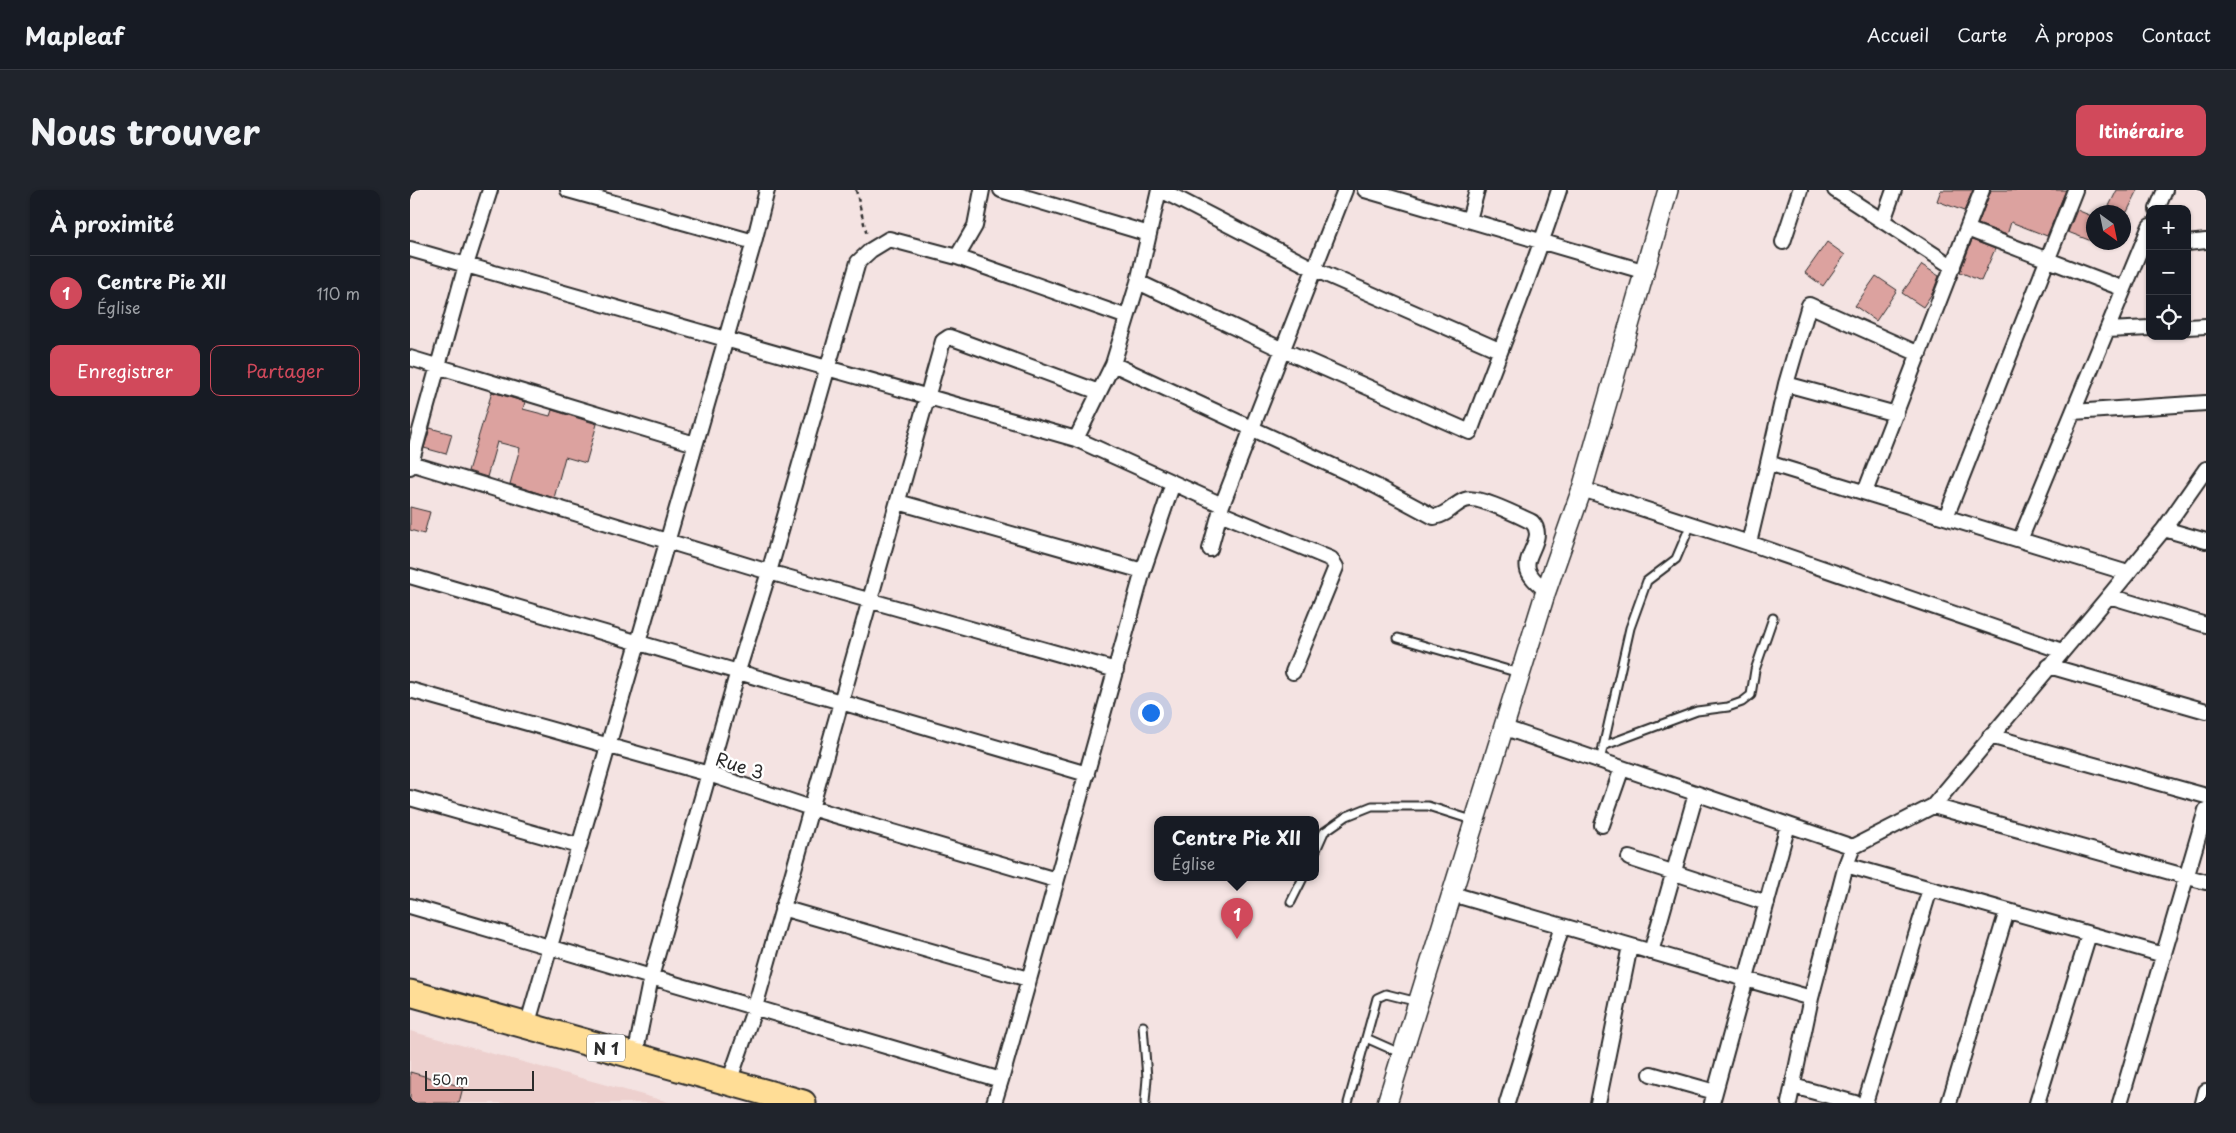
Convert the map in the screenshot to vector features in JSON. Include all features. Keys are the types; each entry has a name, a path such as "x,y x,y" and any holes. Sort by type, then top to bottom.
{"highway":[{"name":"N 1","path":"410,993 803,1103"},
{"name":"N 1","path":"410,1008 743,1103"}],"street":[{"path":"490,190 466,265 439,367 410,464 769,572 1116,670"},
{"path":"568,190 754,242"},
{"path":"527,1026 724,339 754,242 767,190"},
{"path":"957,257 975,226 982,190"},
{"path":"1001,190 1149,234"},
{"path":"1076,440 1113,364 1138,282 1160,190 1314,269 1499,350"},
{"path":"1210,549 1221,509 1345,190"},
{"path":"1365,190 1393,194 1469,220 1646,272"},
{"path":"1469,220 1477,190"},
{"path":"1138,282 1282,350 1470,432 1499,350 1542,242 1559,190"},
{"path":"1387,1103 1546,591 1582,489 1646,272 1668,190"},
{"path":"1783,242 1800,190"},
{"path":"1835,190 1953,267"},
{"path":"1883,221 1894,190"},
{"path":"1865,492 1982,190"},
{"path":"1946,517 2075,190"},
{"path":"2159,205 2165,190"},
{"path":"1967,229 2124,289"},
{"path":"635,1056 652,977 709,774 858,262 870,250 889,239 957,257 1127,317"},
{"path":"2191,242 2206,241"},
{"path":"2020,540 2124,289 2145,247"},
{"path":"410,248 1076,440 1173,483 1221,509 1331,559 1334,563 1336,567 1293,672"},
{"path":"1749,543 1786,384 1810,305 1919,354"},
{"path":"2191,327 2206,326"},
{"path":"2107,330 2146,328"},
{"path":"729,1082 755,1007 943,341 949,338 1099,392"},
{"path":"410,358 695,444"},
{"path":"1113,364 1251,430 1376,486 1434,517 1445,515 1465,500 1476,499 1532,522 1537,527 1538,536 1527,565 1530,574 1546,591"},
{"path":"1786,384 1896,414"},
{"path":"2073,412 2206,403"},
{"path":"1768,463 2128,573"},
{"path":"1789,1103 1811,998 1846,865 1853,847 1934,806 1990,736 2164,529 2206,469"},
{"path":"994,1103 1143,571 1173,483"},
{"path":"1582,489 1749,543 2062,651"},
{"path":"898,502 1143,571"},
{"path":"2164,529 2206,541"},
{"path":"410,576 1086,774"},
{"path":"2109,596 2206,625"},
{"path":"2049,666 2206,711"},
{"name":"Rue 3","path":"410,690 709,774 811,808 1056,880"},
{"path":"1505,728 1853,847"},
{"path":"1990,736 2206,796"},
{"path":"1602,826 1622,768"},
{"path":"1651,952 1696,794"},
{"path":"410,798 579,846"},
{"path":"1934,806 2206,882"},
{"path":"2120,1103 2206,810"},
{"path":"1651,1074 1714,1097 1788,825"},
{"path":"1629,858 1767,903"},
{"path":"1846,865 2164,955"},
{"path":"1865,1103 1930,889"},
{"path":"1452,894 1811,998"},
{"path":"410,906 1000,1080"},
{"path":"782,908 1028,979"},
{"path":"1949,1103 2007,911"},
{"path":"1507,1103 1562,926"},
{"path":"2037,1103 2089,934"},
{"path":"1598,1103 1630,946"},
{"path":"1793,1086 1856,1103"},
{"path":"2203,1103 2206,1092"}],"lane":[{"path":"1600,761 1630,628 1647,581 1676,558 1691,524"},
{"path":"1603,746 1697,711 1728,707 1742,702 1751,695 1755,670 1773,618"},
{"path":"1398,638 1521,674"},
{"path":"1319,843 1324,832 1347,816 1372,806 1428,806 1475,821"},
{"path":"1291,902 1302,881"},
{"path":"1348,1103 1377,998 1386,994 1418,1003"},
{"path":"1142,1026 1147,1078 1145,1103"},
{"path":"1366,1038 1403,1054"}],"path":[{"path":"856,190 870,250"}],"shaded area":[{"path":"410,1031 672,1103 410,1103"}],"building":[{"path":"1941,190 1973,190 1964,211 1937,201"},
{"path":"1991,190 2066,190 2047,236 2011,222 2007,235 1978,224"},
{"path":"2117,190 2138,190 2130,205 2110,205"},
{"path":"2077,210 2086,214 2086,239 2068,232"},
{"path":"1972,240 1995,249 1981,281 1960,272"},
{"path":"1827,242 1845,255 1823,286 1805,273"},
{"path":"1922,265 1939,276 1933,292 1923,307 1902,293"},
{"path":"1876,276 1897,290 1876,321 1855,306"},
{"path":"492,392 525,402 523,409 550,416 552,410 597,424 586,463 565,457 554,498 510,484 520,448 497,442 487,477 468,471"},
{"path":"430,428 452,434 446,454 424,448"},
{"path":"410,507 430,512 424,534 410,530"},
{"path":"410,1072 463,1087 459,1103 410,1103"}],"place":[{"name":"Centre Pie XII","path":"1237,939"}]}
